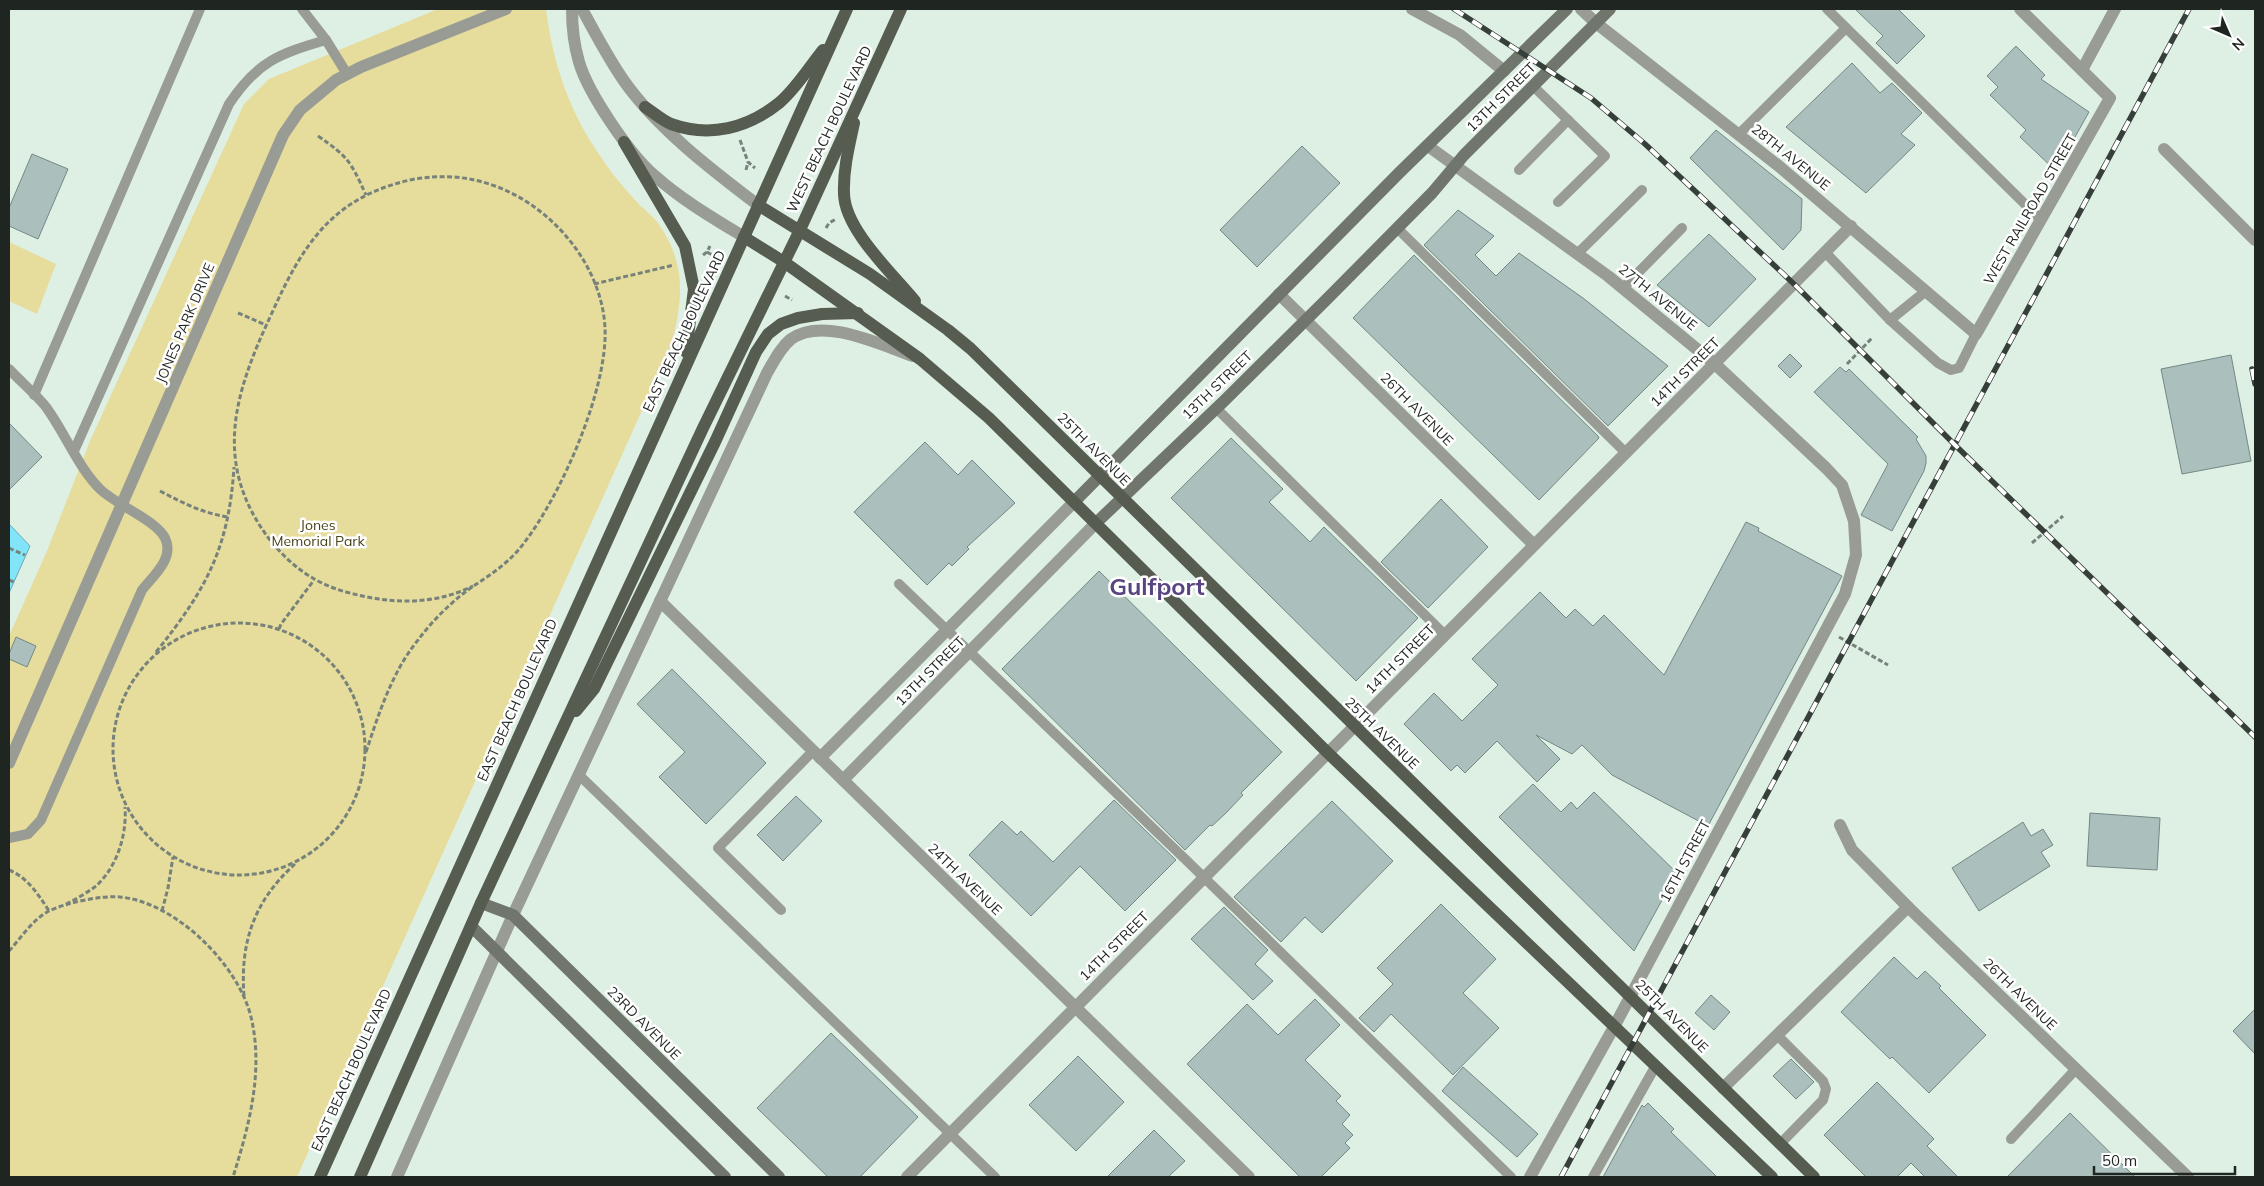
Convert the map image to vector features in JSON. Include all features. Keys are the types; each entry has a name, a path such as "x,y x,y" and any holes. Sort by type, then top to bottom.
{"main road":[{"path":"847,9 744,237 784,262 920,358 989,418 1328,753 1772,1177"},
{"name":"WEST BEACH BOULEVARD","path":"784,262 901,9"},
{"path":"646,107 670,124 695,129 721,130 737,127 753,121 780,102 834,37"},
{"path":"857,105 845,171 844,196 847,213 863,238 926,314"},
{"path":"624,142 685,246 689,260 694,289 685,365"},
{"path":"758,205 870,274 926,314"},
{"name":"EAST BEACH BOULEVARD","path":"320,1177 744,237"},
{"path":"360,1177 481,903 563,726 703,428 784,262"},
{"path":"563,726 594,689 715,442 756,352 768,334 781,324 798,318 822,314 858,313"},
{"name":"25TH AVENUE","path":"926,314 971,349 1814,1177"}],"street":[{"name":"JONES PARK DRIVE","path":"9,763 283,135 300,110 319,92 347,74 506,9"},
{"path":"572,9 572,28 579,63 624,142 654,176 704,213 744,237"},
{"path":"582,9 624,81 646,107 721,177 758,205"},
{"path":"1412,9 1460,35 1504,71"},
{"name":"13TH STREET","path":"816,755 947,630 1279,294 1567,9"},
{"name":"28TH AVENUE","path":"1581,9 1596,23 1739,134 1851,226 1976,334"},
{"name":"13TH STREET","path":"842,780 1096,523 1216,408 1432,193 1455,166 1610,9"},
{"path":"2020,9 2082,70 2115,9"},
{"name":"WEST RAILROAD STREET","path":"1976,334 2110,98 2082,70"},
{"name":"27TH AVENUE","path":"1428,146 1578,253 1623,288 1715,364 1826,468 1842,485 1854,521 1856,555"},
{"path":"2164,149 2255,240"},
{"name":"14TH STREET","path":"907,1177 1851,226"},
{"name":"26TH AVENUE","path":"1279,294 1534,545"},
{"path":"397,1177 513,915 779,351 792,339 812,332 831,330 920,358"},
{"name":"16TH STREET","path":"1530,1177 1614,1027 1845,594 1856,555"},
{"name":"24TH AVENUE","path":"660,601 1074,1008 1249,1177"},
{"name":"26TH AVENUE","path":"1840,825 1852,850 1908,907 2188,1177"},
{"name":"23RD AVENUE","path":"481,903 513,915 778,1177"},
{"path":"1723,1088 1908,907"},
{"path":"471,926 724,1177"}],"lane":[{"path":"34,395 200,9"},
{"path":"302,9 326,40 347,74"},
{"path":"1827,9 2041,220"},
{"path":"1739,134 1846,28"},
{"path":"74,451 229,104 243,83 256,70 298,48 326,40"},
{"path":"1533,86 1605,156 1558,202"},
{"path":"1519,170 1568,120"},
{"path":"1578,253 1642,190"},
{"path":"1397,228 1626,452"},
{"path":"1623,288 1682,228"},
{"path":"1825,252 1890,320 1938,363 1951,370 1959,368 1976,334"},
{"path":"1890,320 1926,291"},
{"path":"9,369 45,406 100,490 161,531 166,539 168,551 165,562 142,590 42,820 28,834 9,838"},
{"path":"1216,408 1445,635"},
{"path":"899,584 1204,877 1511,1177"},
{"path":"781,910 718,848 816,755"},
{"path":"579,775 995,1177"},
{"path":"1777,1035 1823,1081 1826,1090 1823,1100 1780,1144"},
{"path":"1593,1177 1655,1067"},
{"path":"2010,1139 2076,1070"}],"path":[{"path":"318,136 340,151 351,162 366,194"},
{"path":"740,139 748,162 755,168"},
{"path":"746,170 748,162"},
{"path":"244,998 243,961 253,921 273,886 297,862 317,849 333,834 347,816 357,796 366,752 388,693 409,652 436,620 473,586 501,566 524,544 550,503 579,439 592,403 605,341 604,316 594,284 579,254 557,227 526,201 493,185 458,177 440,176 398,183 366,194 335,215 313,239 292,272 266,325 250,364 235,423 233,492 215,562 186,616 137,675 125,695 117,716 114,731 113,761 117,783 125,804 136,824 151,841 188,866 210,873 232,876 255,875 270,872 297,862"},
{"path":"822,217 829,223 826,228"},
{"path":"710,246 707,252 714,256"},
{"path":"594,284 677,264"},
{"path":"785,296 792,300 793,298"},
{"path":"238,313 266,325"},
{"path":"1847,364 1873,337"},
{"path":"234,461 239,482 247,502 265,533 286,558 314,580 326,586 354,594 405,601 445,598 473,586"},
{"path":"160,491 191,508 228,517"},
{"path":"2032,543 2063,516"},
{"path":"9,548 26,555"},
{"path":"9,580 14,582"},
{"path":"279,629 314,580"},
{"path":"151,658 169,644 189,633 210,626 250,623 279,629 307,642 337,668 350,687 359,707 364,729 366,752"},
{"path":"1825,631 1888,665"},
{"path":"61,907 96,886 113,864 123,835 126,818 125,804"},
{"path":"162,911 173,857"},
{"path":"9,870 28,882 49,911"},
{"path":"9,951 49,911 106,897 119,897 143,903 162,911 184,924 208,945 232,976 244,998 254,1033 255,1081 247,1132 233,1177"}],"green space":[{"name":"Jones Memorial Park","path":"438,9 546,9 558,69 581,125 614,176 658,223 674,253 680,283 680,298 671,346 297,1177 9,1177 9,636 47,551 90,441 244,104 269,79"},
{"path":"9,242 56,264 37,314 9,301"}],"water":[{"path":"9,524 30,546 9,593"}],"building":[{"path":"1855,9 1898,9 1925,36 1897,64 1876,43 1883,36"},
{"path":"2016,46 2045,75 2041,79 2089,112 2056,171 2020,137 2026,130 1990,95 1998,87 1987,76"},
{"path":"1852,63 1880,93 1892,83 1922,113 1901,134 1915,145 1866,193 1786,127"},
{"path":"1716,130 1802,199 1801,230 1783,250 1690,158"},
{"path":"1302,146 1340,183 1257,267 1220,230"},
{"path":"32,154 68,169 38,239 9,226 9,208"},
{"path":"1458,210 1494,236 1475,255 1496,276 1519,253 1583,298 1668,366 1608,426 1424,245"},
{"path":"1709,234 1756,279 1709,327 1657,285"},
{"path":"1414,255 1598,436 1599,438 1539,500 1353,318"},
{"path":"1790,354 1802,366 1790,378 1778,366"},
{"path":"2231,355 2251,461 2182,474 2161,369"},
{"path":"1840,367 1846,372 1849,369 1918,437 1916,439 1926,456 1924,471 1892,531 1861,515 1888,464 1814,392"},
{"path":"9,423 42,457 9,490"},
{"path":"1231,438 1283,489 1269,502 1310,542 1324,527 1418,618 1356,681 1171,498"},
{"path":"925,442 958,475 972,460 1015,503 967,547 969,549 952,566 949,563 927,585 854,512"},
{"path":"1441,499 1488,547 1428,608 1381,562"},
{"path":"1746,522 1759,528 1758,531 1842,576 1708,826 1612,775 1582,745 1572,754 1536,735 1560,759 1537,782 1497,741 1465,773 1457,765 1451,771 1404,724 1434,693 1462,721 1498,685 1472,659 1540,592 1566,618 1575,609 1593,626 1604,615 1664,675"},
{"path":"1099,571 1282,752 1241,793 1243,795 1226,813 1212,826 1210,825 1185,850 1002,669"},
{"path":"16,637 36,646 27,667 9,659 9,654"},
{"path":"672,669 766,763 706,824 659,777 685,752 637,704"},
{"path":"1533,784 1561,812 1571,802 1577,809 1594,792 1677,873 1634,951 1499,817"},
{"path":"796,796 822,821 783,861 757,835"},
{"path":"1114,800 1176,860 1125,911 1080,866 1031,916 969,855 1002,821 1017,835 1021,831 1053,862"},
{"path":"1332,801 1393,861 1322,933 1305,917 1281,942 1234,897"},
{"path":"2090,813 2160,818 2157,870 2087,866"},
{"path":"2023,822 2031,836 2043,829 2053,845 2041,852 2050,866 1979,911 1952,868"},
{"path":"1441,904 1496,959 1463,993 1499,1028 1453,1075 1391,1014 1374,1032 1359,1018 1393,984 1377,968"},
{"path":"1224,907 1268,950 1255,964 1273,981 1253,1000 1191,939"},
{"path":"1894,957 1917,979 1925,971 1941,986 1939,988 1986,1035 1929,1093 1841,1012"},
{"path":"1711,995 1730,1012 1714,1030 1695,1013"},
{"path":"1315,999 1340,1025 1305,1060 1341,1096 1336,1101 1350,1115 1342,1124 1353,1135 1345,1143 1350,1148 1321,1177 1300,1177 1187,1064 1247,1004 1278,1035"},
{"path":"2255,1009 2255,1054 2233,1031"},
{"path":"831,1033 918,1117 860,1177 828,1177 757,1108"},
{"path":"1078,1056 1124,1102 1076,1151 1029,1105"},
{"path":"1791,1059 1814,1082 1796,1099 1773,1076"},
{"path":"1463,1067 1538,1134 1517,1157 1442,1091"},
{"path":"1877,1082 1934,1139 1927,1146 1958,1177 1925,1177 1911,1163 1897,1177 1866,1177 1824,1135"},
{"path":"1648,1103 1674,1129 1671,1132 1717,1177 1603,1177 1642,1105 1644,1107"},
{"path":"2070,1113 2135,1177 2007,1177"},
{"path":"1154,1130 1185,1161 1168,1177 1107,1177"}],"railway":[{"path":"1454,9 1591,98 1645,144 1794,284 1955,445 2255,737"},
{"path":"1561,1177 2189,9"},
{"path":"2252,369 2255,384"}],"district":[{"name":"Gulfport","path":"1157,587"}]}
